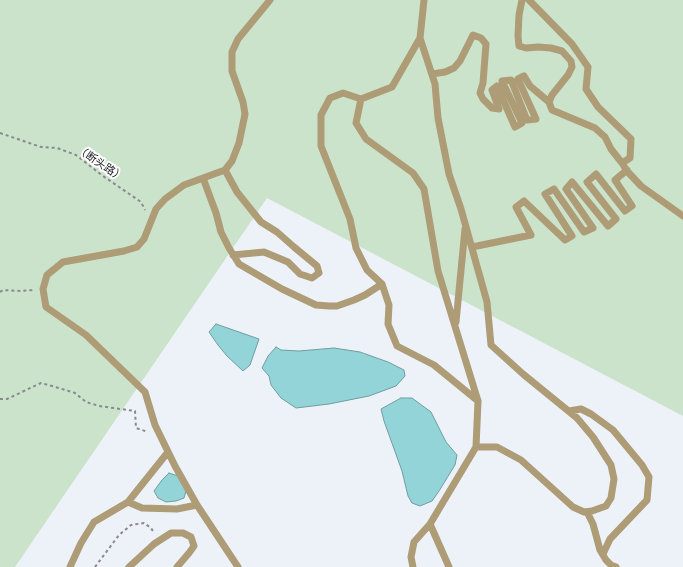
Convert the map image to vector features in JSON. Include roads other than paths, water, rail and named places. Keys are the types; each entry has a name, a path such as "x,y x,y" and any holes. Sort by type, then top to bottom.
{"lane":[{"path":"238,567 197,505 168,452 155,425 145,392 86,335 46,307 43,289 48,275 63,262 124,251 137,247 144,239 156,209 165,199 184,185 225,170 232,161 239,143 244,114 244,102 232,71 232,52 238,40 270,0"},
{"path":"424,0 420,38 392,87 361,99 343,93 330,98 321,115 322,146 350,219 356,248 367,270 382,284 389,305 388,324 397,346 434,365 478,401"},
{"path":"522,0 518,36 519,46 526,48 552,48 562,51 571,61 572,68 552,95 549,102"},
{"path":"529,0 572,44 588,67 586,89 598,107 631,139 630,158 622,163"},
{"path":"432,74 445,72 454,68 460,61 473,35 481,38 486,44 483,83 480,93 483,99 492,108 499,109 492,90 497,86 515,127 522,123 502,82 511,80 527,120 536,119 518,78 524,76 530,86 549,102 552,110 595,128 605,137 611,149 641,186 683,216"},
{"path":"420,38 435,84 438,118 449,174 487,302 491,345 523,374 577,418 593,437 611,465 614,479 611,498 606,506 584,512 573,507 521,460 497,447 476,447"},
{"path":"361,99 356,122 366,139 413,173 424,189 438,271 478,401 476,447 430,524 414,542 411,557 413,567"},
{"path":"225,170 237,192 261,222 277,232 317,266 320,273 312,278 300,274 288,262 264,252 233,255"},
{"path":"472,248 531,234 516,207 524,202 565,240 572,236 545,194 554,189 584,232 593,228 566,189 572,182 608,226 616,219 587,182 596,174 625,211 632,206 614,180 627,170"},
{"path":"203,178 216,213 221,232 239,264 282,289 316,305 337,306 365,295 382,284"},
{"path":"455,326 465,224"},
{"path":"569,411 581,410 591,414 613,430 642,465 649,477 647,500 610,539 603,554"},
{"path":"70,567 81,543 94,522 128,502 168,452"},
{"path":"128,502 142,508 177,509 197,505"},
{"path":"587,512 593,524 600,550 611,565 616,567"},
{"path":"430,524 449,567"},
{"path":"129,567 154,544 172,533 183,533 191,537 194,546 177,567"}],"water":[{"path":"216,324 259,339 250,365 243,371 227,356 209,332"},
{"path":"276,347 281,350 299,351 334,348 360,352 388,362 404,370 405,376 396,386 369,396 329,404 296,408 281,398 271,385 269,376 262,368 268,356"},
{"path":"401,398 412,398 431,412 446,442 457,455 455,465 432,501 420,506 412,503 408,496 402,471 381,409"},
{"path":"169,473 178,476 186,491 184,498 166,502 158,498 154,491"}]}
